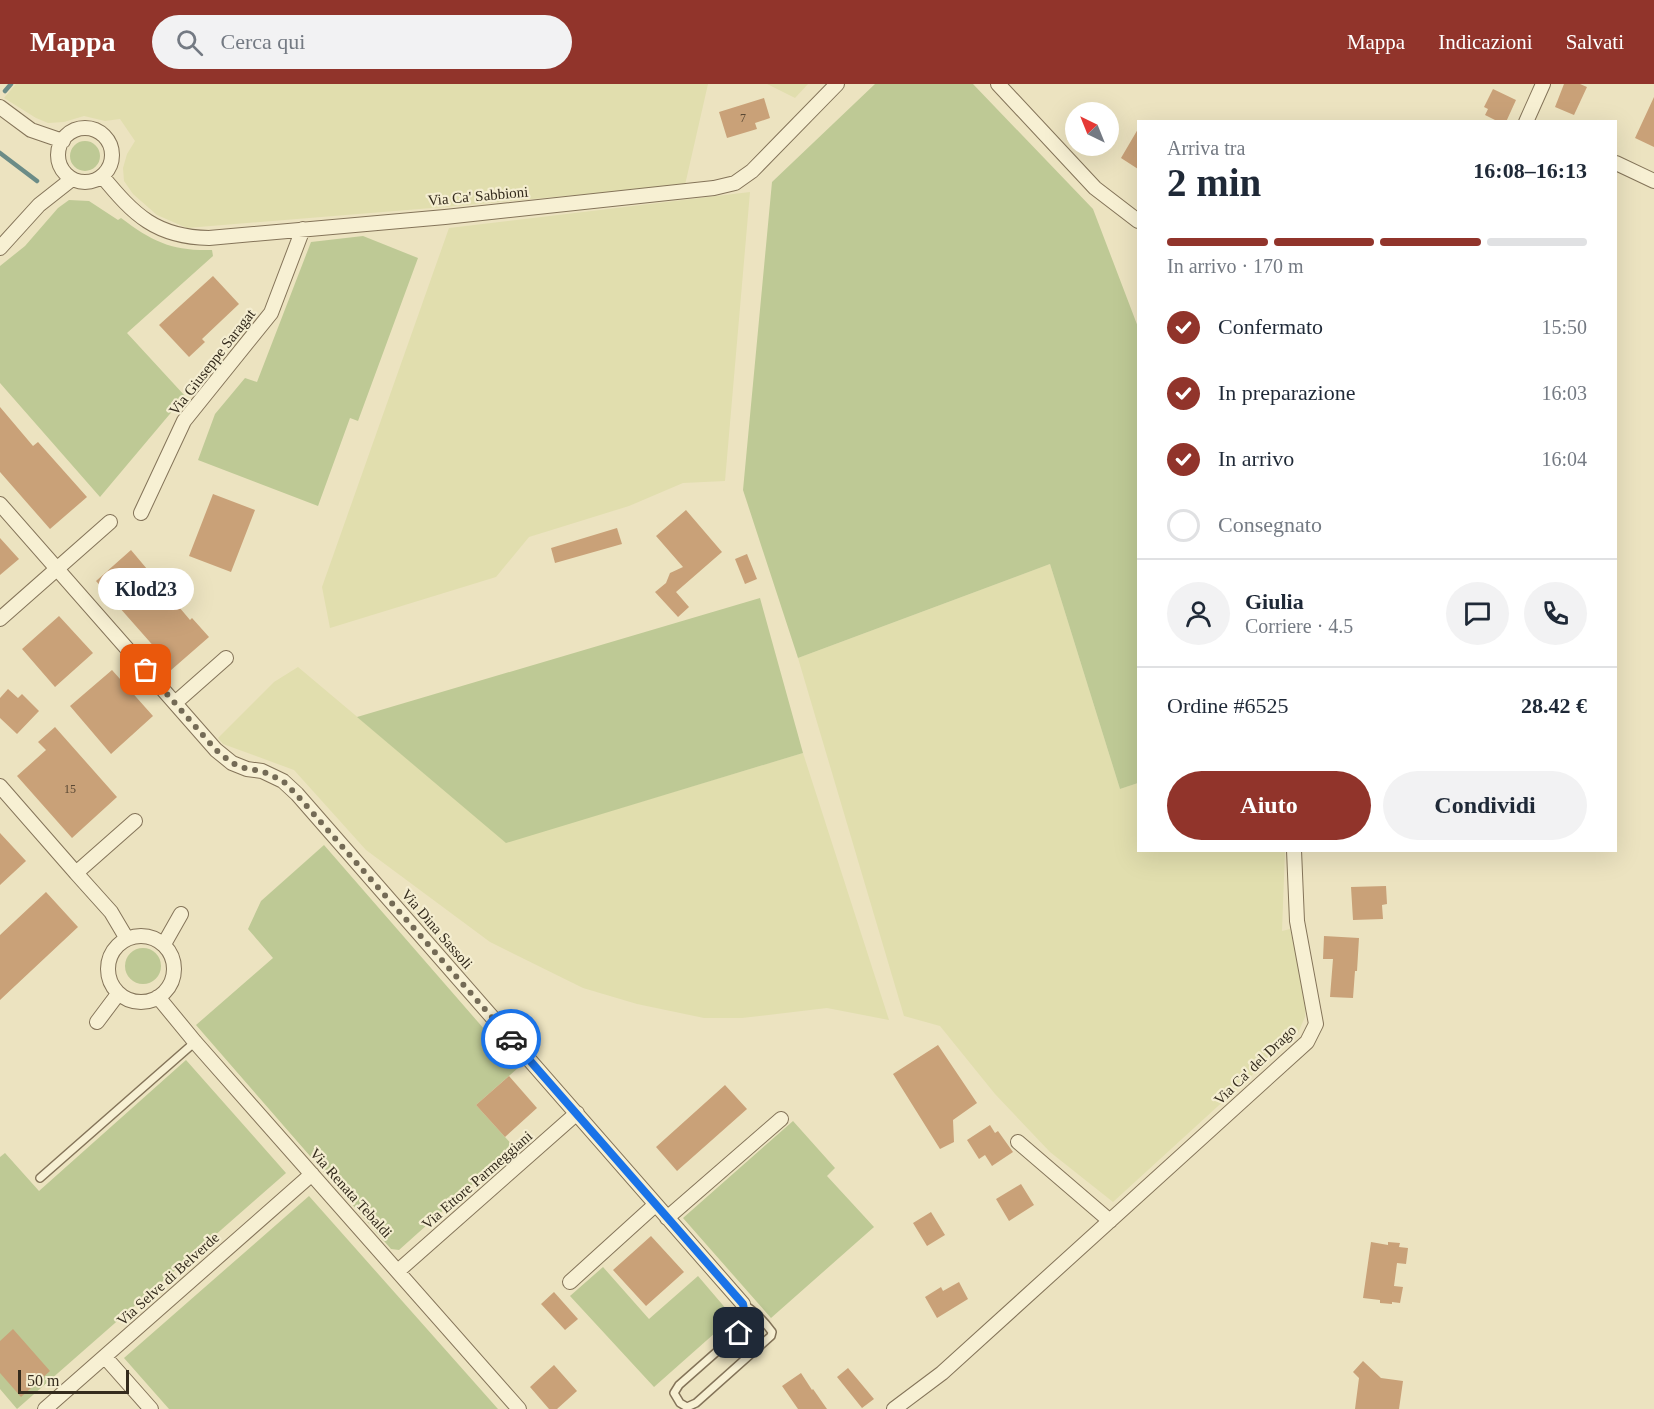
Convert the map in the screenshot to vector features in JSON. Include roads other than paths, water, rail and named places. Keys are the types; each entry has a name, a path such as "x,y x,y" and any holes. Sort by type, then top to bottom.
{"street":[{"name":"Via Ca' Sabbioni","path":"102,176 128,207 156,226 186,237 209,238 445,218 686,192 735,183 752,171 837,84"},
{"path":"998,84 1095,188 1137,220"},
{"path":"1527,120 1543,84"},
{"path":"0,107 31,130 63,141"},
{"path":"87,128 104,135 109,142 112,161 102,176 87,182 72,178 60,166 59,148 69,134 77,129 87,128"},
{"path":"1617,162 1654,181"},
{"path":"0,248 39,205 72,178"},
{"name":"Via Giuseppe Saragat","path":"141,513 184,421 271,313 303,229"},
{"name":"Via Dina Sassoli","path":"0,504 216,750 232,763 247,769 262,771 283,781 297,795 743,1304"},
{"path":"0,619 110,522"},
{"path":"175,703 226,658"},
{"path":"0,786 111,912 127,939"},
{"path":"76,873 135,822"},
{"name":"Via Ca' del Drago","path":"894,1409 942,1373 1307,1042 1316,1024 1297,921 1294,852"},
{"path":"164,944 181,914"},
{"path":"146,936 164,944 171,954 174,966 173,978 168,989 158,997 145,1002 131,1001 118,994 111,984 107,971 109,958 116,946 127,939 146,936"},
{"path":"97,1022 118,994"},
{"name":"Via Renata Tebaldi","path":"158,997 195,1042 519,1409"},
{"name":"Via Ettore Parmeggiani","path":"398,1271 577,1113"},
{"path":"667,1218 781,1119"},
{"path":"1018,1142 1110,1221"},
{"name":"Via Selve di Belverde","path":"45,1409 312,1174"},
{"path":"570,1282 656,1205"},
{"path":"105,1357 151,1409"}],"lane":[{"path":"40,1178 195,1042"},
{"name":"Via Dina Sassoli","path":"743,1304 753,1310 768,1326 772,1332 771,1336 696,1403 687,1407 680,1403 674,1393 679,1385 747,1325 743,1304"}],"waterway":[{"path":"5,91 11,84"},
{"path":"0,153 37,181"}],"place":[{"name":"Klod23","path":"146,670"}]}
